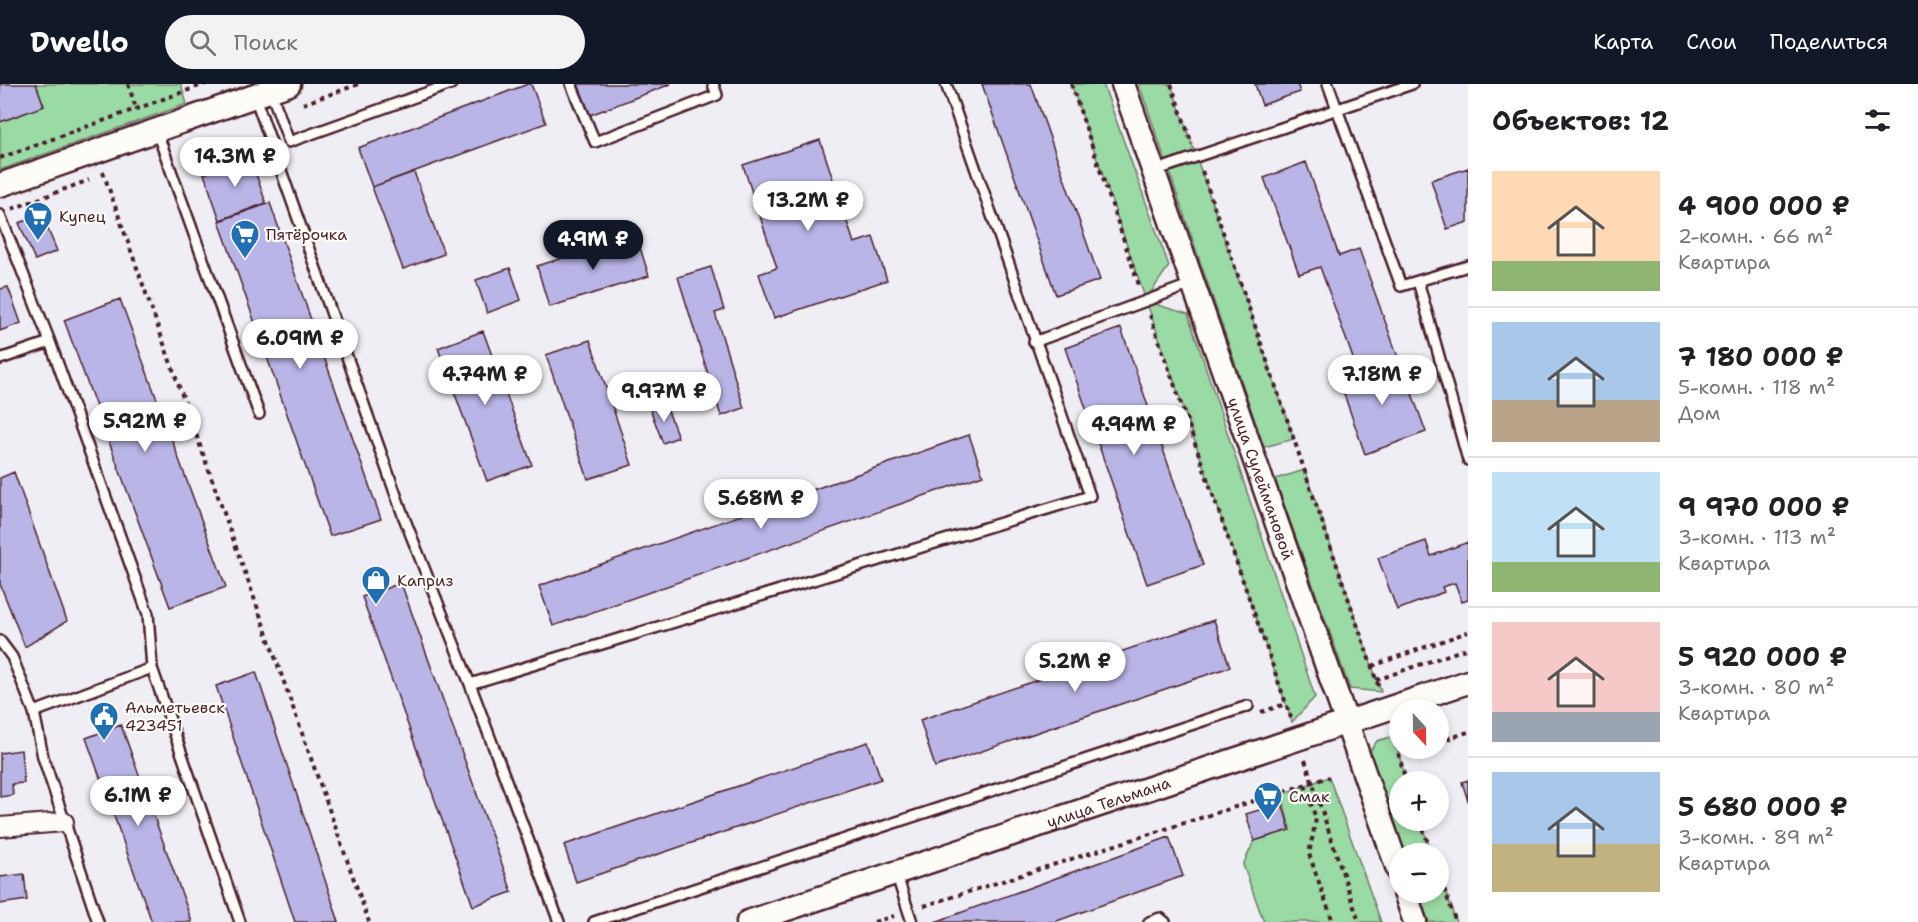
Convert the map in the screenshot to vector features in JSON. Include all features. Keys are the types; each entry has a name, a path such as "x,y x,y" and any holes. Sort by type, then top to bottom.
{"street":[{"name":"улица Сулеймановой","path":"1123,84 1389,843"},
{"path":"0,185 271,89"},
{"name":"улица Тельмана","path":"748,922 1468,682"},
{"path":"0,827 64,822"},
{"path":"1409,903 1415,922"}],"lane":[{"path":"271,89 289,142 452,84"},
{"path":"571,84 595,142 717,95 716,85"},
{"path":"470,684 1090,496 1034,342 946,84"},
{"path":"1328,84 1401,286 1468,266"},
{"path":"1154,171 1412,84"},
{"path":"271,89 403,515 470,684 559,922"},
{"path":"151,132 259,414"},
{"path":"0,215 50,342 148,614 152,668 240,922"},
{"path":"1418,281 1468,460"},
{"path":"1034,342 1193,284"},
{"path":"0,359 50,342"},
{"path":"0,641 12,657 34,712 43,757 98,922"},
{"path":"34,712 152,668"},
{"path":"594,922 1248,706"},
{"path":"896,873 912,922"},
{"path":"1149,922 1160,918 1166,922"}],"path":[{"path":"128,84 136,108 151,132"},
{"path":"0,158 205,84"},
{"path":"1071,84 1292,722"},
{"path":"1171,84 1381,692"},
{"path":"96,152 369,922"},
{"path":"1372,666 1468,632"},
{"path":"1376,680 1468,648"},
{"path":"1449,738 1468,732"},
{"path":"1305,759 1359,922"},
{"path":"874,922 1329,777"},
{"path":"1305,785 1316,819 1309,854 1333,922"},
{"path":"1449,903 1456,922"}],"green space":[{"path":"36,84 181,84 187,104 0,170 0,122 44,106"},
{"path":"1071,84 1103,84 1169,266 1146,300"},
{"path":"1139,84 1171,84 1294,439 1264,447"},
{"path":"1146,301 1188,314 1315,697 1292,722"},
{"path":"1305,470 1381,692 1350,689 1275,479"},
{"path":"1389,737 1389,759 1400,759 1403,771 1389,771 1389,808 1370,751 1377,741"},
{"path":"1329,777 1381,922 1264,922 1243,865 1254,841 1290,830 1282,794"},
{"path":"1397,831 1424,831 1428,843 1401,843"},
{"path":"1449,901 1456,922 1429,922 1422,903"}],"building":[{"path":"0,84 36,84 44,106 0,122"},
{"path":"531,84 546,123 372,187 358,148"},
{"path":"578,84 671,84 590,115"},
{"path":"982,84 1031,84 1100,280 1056,295"},
{"path":"1255,84 1297,84 1300,92 1262,105"},
{"path":"820,140 854,243 873,237 887,280 774,318 759,274 777,268 743,165"},
{"path":"250,157 266,203 220,220 204,174"},
{"path":"1306,162 1339,256 1359,249 1398,357 1358,372 1320,267 1299,274 1264,178"},
{"path":"1468,168 1468,222 1447,229 1431,180"},
{"path":"414,172 444,254 403,269 372,187"},
{"path":"270,203 381,519 330,536 219,221"},
{"path":"42,215 57,251 35,260 19,223"},
{"path":"636,235 649,276 549,307 537,266"},
{"path":"711,267 724,310 715,313 744,408 721,416 678,277"},
{"path":"510,268 521,300 487,313 476,280"},
{"path":"8,287 21,323 0,331 0,289"},
{"path":"120,299 226,587 170,607 64,320"},
{"path":"1121,328 1203,565 1147,584 1065,348"},
{"path":"483,331 532,465 487,481 438,348"},
{"path":"590,340 632,465 588,479 546,355"},
{"path":"1399,358 1426,432 1365,454 1339,380"},
{"path":"665,403 678,437 663,443 650,409"},
{"path":"969,435 983,475 553,626 539,586"},
{"path":"14,472 67,621 25,647 0,584 0,478"},
{"path":"1426,541 1431,556 1468,542 1468,600 1462,602 1455,583 1442,587 1444,592 1397,610 1378,558"},
{"path":"401,583 512,892 473,906 362,597"},
{"path":"1214,620 1230,667 935,767 920,720"},
{"path":"256,672 339,922 295,922 216,686"},
{"path":"121,725 192,922 152,922 86,738"},
{"path":"868,742 881,779 576,882 564,845"},
{"path":"21,750 24,783 12,784 13,795 0,797 0,753"},
{"path":"1468,780 1468,801 1462,782"},
{"name":"Смак","path":"1282,803 1290,830 1254,841 1246,814"},
{"path":"1169,837 1183,876 1054,922 935,922"},
{"path":"24,874 27,900 0,904 0,877"}],"place":[{"name":"Купец","path":"38,242"},
{"name":"Пятёрочка","path":"245,260"},
{"name":"Каприз","path":"376,606"},
{"name":"Альметьевск 423451","path":"104,742"},
{"name":"Смак","path":"1268,822"}]}
